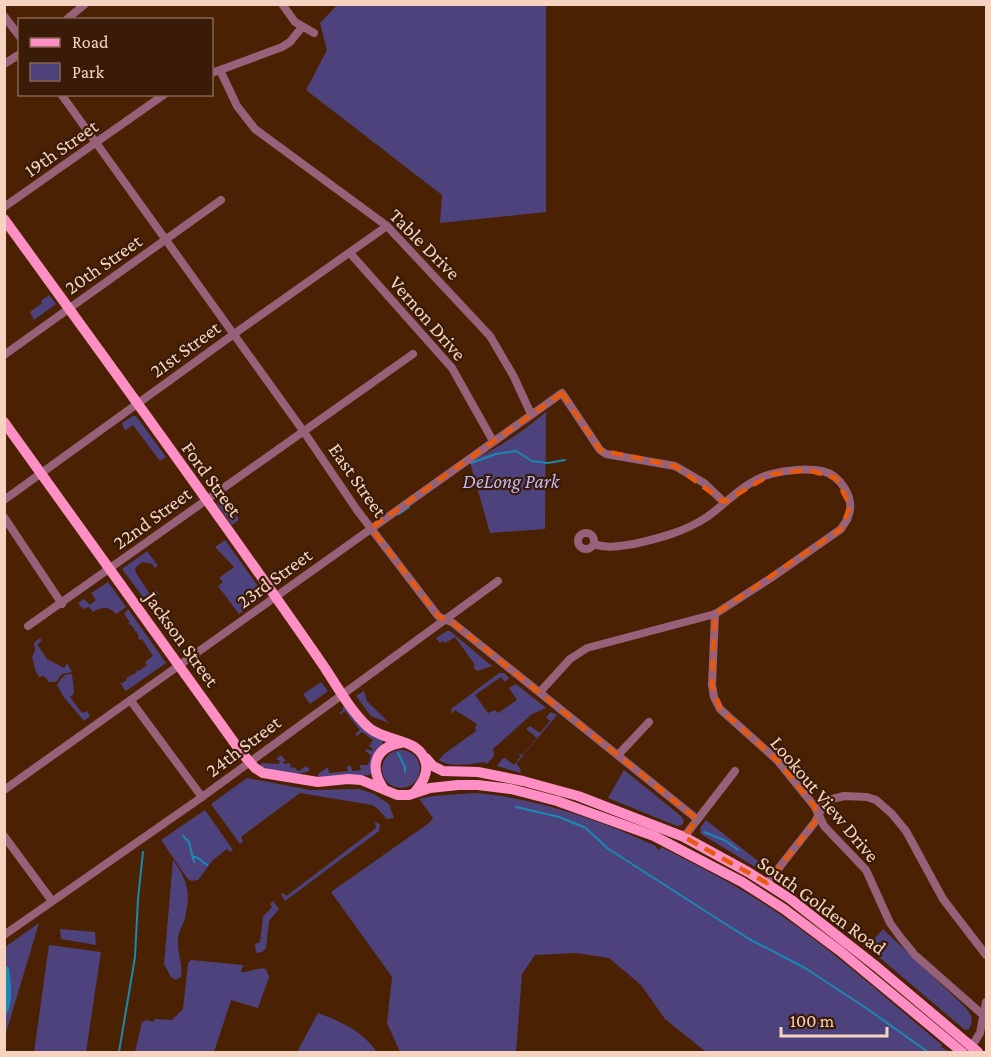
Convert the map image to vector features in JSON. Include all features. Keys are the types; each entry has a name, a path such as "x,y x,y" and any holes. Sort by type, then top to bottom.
{"main road":[{"name":"Ford Street","path":"4,219 276,597 342,693 368,726 378,734 404,742"},
{"name":"Jackson Street","path":"4,422 249,762 259,771 270,775 318,782 362,780 383,789"},
{"path":"404,742 416,747 423,755 426,770 424,780 414,792 397,795 383,789 375,772 378,757 390,746 404,742"},
{"name":"South Golden Road","path":"423,755 433,766 443,771 478,772 549,788 618,810 681,842 762,888 970,1051"},
{"name":"South Golden Road","path":"414,792 458,784 517,790 557,801 654,836 681,842"}],"street":[{"path":"68,18 86,4"},
{"path":"282,4 295,22 314,33"},
{"path":"4,16 18,35"},
{"path":"216,72 282,47 290,42 302,27"},
{"path":"4,64 18,55"},
{"name":"Table Drive","path":"216,72 237,106 255,129 387,226 490,336 514,377 531,414"},
{"name":"East Street","path":"62,96 371,528 438,616 453,623 697,819"},
{"name":"19th Street","path":"4,207 97,144 162,96"},
{"name":"20th Street","path":"4,355 221,200"},
{"name":"21st Street","path":"4,500 387,226"},
{"name":"Vernon Drive","path":"350,253 452,368 494,441"},
{"name":"22nd Street","path":"28,626 412,354"},
{"name":"23rd Street","path":"4,790 562,393 600,450 606,454 675,466 704,483 724,502"},
{"path":"540,692 570,659 586,648 715,614 826,540 844,524 848,518 850,506 848,493 839,481 823,471 807,470 772,474 749,484 709,515 681,532 616,547 594,544"},
{"path":"4,517 62,604"},
{"name":"24th Street","path":"4,934 202,797 498,581"},
{"name":"Lookout View Drive","path":"715,614 712,685 714,697 720,709 777,760 815,807 824,826 866,870 890,923 915,955 982,1015"},
{"path":"131,701 202,797"},
{"path":"618,755 650,722"},
{"path":"681,842 735,771"},
{"path":"762,888 815,822 824,804 832,799 855,795 876,800 906,831 943,899 987,955"},
{"path":"4,836 52,901"},
{"path":"970,1051 980,1034 982,1015 987,1002"}],"highlighted area":[{"path":"562,393 600,450 675,466 724,502 772,474 807,470 836,478 850,506 841,529 715,614 712,685 720,709 777,760 815,807 815,822 767,883 684,837 697,819 453,623 438,616 371,528"}],"green space":[{"path":"337,5 546,5 546,212 440,223 442,195 306,90 327,50 320,23"},
{"path":"49,295 56,304 34,320 30,312"},
{"name":"DeLong Park","path":"546,412 545,529 490,533 470,462 509,439"},
{"path":"136,416 166,457 160,461 133,425 124,429 122,423"},
{"path":"218,500 229,500 239,520 232,525 217,504"},
{"path":"225,540 263,593 263,597 239,614 218,586 223,582 219,578 234,567 215,547"},
{"path":"147,551 158,566 155,568 152,564 142,562 135,568 150,594 156,590 159,594 155,596 158,601 151,605 157,616 122,569"},
{"path":"108,582 126,607 116,614 102,608 93,612 89,607 83,609 78,603 84,599 90,605 96,600 91,593"},
{"path":"128,609 166,663 126,691 120,683 147,665 145,662 153,656 142,639 138,638 136,631 134,632 135,630 128,624 130,622 124,614"},
{"path":"450,631 492,666 477,671 455,637 445,643 444,641 440,643 436,638"},
{"path":"40,638 42,641 37,644 47,659 64,668 67,663 72,672 62,674 56,682 49,682 44,676 39,677 35,670 32,658 35,650 34,643"},
{"path":"499,673 504,673 509,678 505,682 501,677 475,695 488,713 495,710 498,713 517,700 509,688 516,684 546,708 532,714 493,749 494,756 487,764 485,762 455,765 439,760 476,731 477,724 455,710 452,714 451,709"},
{"path":"72,674 74,693 70,697 82,713 87,711 90,716 84,721 63,696 57,685 63,676 65,680 64,675"},
{"path":"321,682 328,691 310,704 303,694"},
{"path":"364,691 367,701 389,723 371,716 356,696"},
{"path":"347,706 383,741 370,775 318,777 318,774 328,767 329,773 348,771 347,766 351,766 352,771 361,770 360,765 368,765 371,755 365,751 367,749 372,751 373,749 369,746 373,740 362,732 357,736 355,734 360,730 345,711 339,713 343,707"},
{"path":"551,712 557,715 516,764 521,773 497,766 505,758 514,765 521,756 517,753 523,755 537,738 526,729 530,726 540,733 550,721 546,717"},
{"path":"401,750 415,755 420,769 415,783 401,788 387,783 382,769 387,755"},
{"path":"281,755 286,761 283,761 284,764 290,763 291,768 299,771 306,766 310,770 299,774 285,773 259,765 279,764 280,760 277,758"},
{"path":"624,770 681,816 684,821 682,825 677,826 608,798"},
{"path":"247,778 310,790 359,789 374,794 389,804 394,818 387,819 372,805 300,793 241,837 243,842 240,844 211,804"},
{"path":"474,793 545,805 590,819 656,846 660,850 661,847 722,879 758,900 806,933 875,988 942,1045 941,1047 951,1052 706,1052 665,1019 641,985 609,958 576,953 535,955 522,974 516,1052 400,1052 387,1023 392,977 331,892 429,823 433,818 419,799"},
{"path":"205,810 233,850 230,852 227,849 213,860 198,880 191,881 161,840"},
{"path":"706,820 767,868 760,870 701,834 700,828"},
{"path":"375,822 380,824 379,831 285,901 281,894 287,896 376,828"},
{"path":"173,860 182,874 188,894 185,918 178,937 181,977 176,980 171,977 164,964"},
{"path":"273,901 279,909 269,921 266,948 256,953 255,944 260,942 263,917 272,907 270,904"},
{"path":"39,923 5,1036 5,947"},
{"path":"60,929 95,932 96,945 61,939"},
{"path":"883,929 965,1007 972,1018 969,1029 965,1030 867,947"},
{"path":"49,945 101,952 86,1052 34,1052"},
{"path":"191,960 243,965 241,972 266,969 269,977 258,1008 231,1000 214,1052 135,1052 142,1022 147,1020 153,1022 155,1019 172,1020 183,1009 188,963"},
{"path":"318,1013 351,1028 365,1038 377,1052 297,1052"}],"water":[{"path":"5,965 9,968 11,994 10,1006 5,1017"}],"waterway":[{"path":"471,463 496,454 516,451 532,461 548,463 565,460"},
{"path":"399,514 409,507"},
{"path":"398,753 405,772"},
{"path":"516,807 559,817 586,828 607,848 749,939 805,968 928,1052"},
{"path":"704,832 726,841 738,850"},
{"path":"183,836 189,842 194,862"},
{"path":"119,1052 135,957 143,852"},
{"path":"192,856 207,865"}]}
